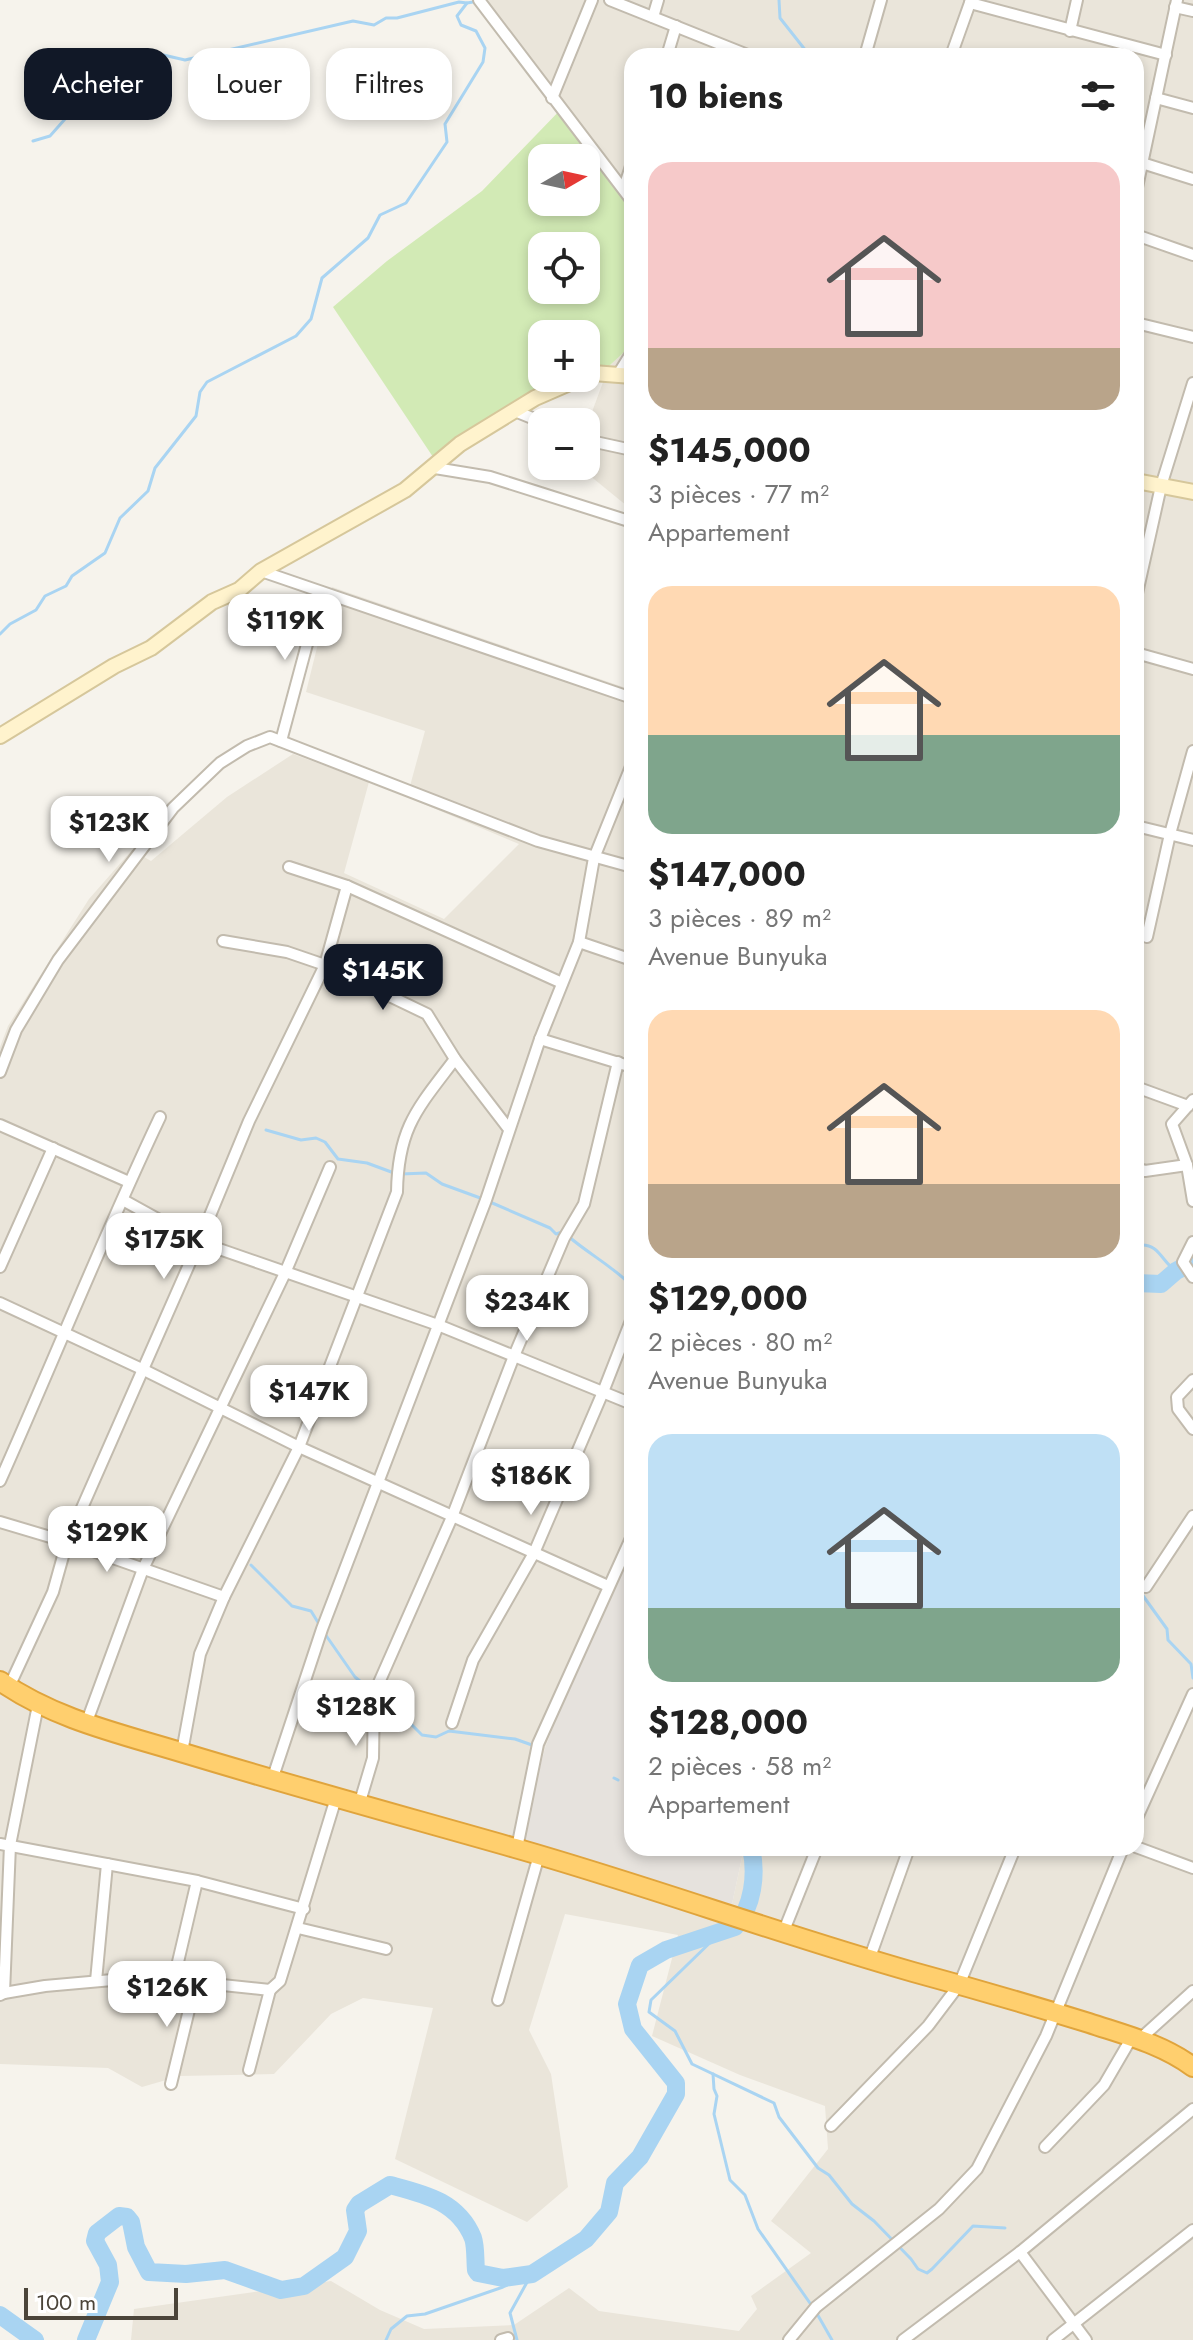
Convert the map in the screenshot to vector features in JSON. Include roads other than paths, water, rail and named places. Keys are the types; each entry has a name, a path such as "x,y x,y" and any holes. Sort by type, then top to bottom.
{"highway":[{"path":"4,1684 38,1705 86,1724 517,1848 869,1960 1136,2038 1177,2056 1193,2067"}],"street":[{"path":"479,0 552,98 624,183"},
{"path":"552,98 592,0"},
{"path":"610,0 730,48"},
{"path":"653,17 658,0"},
{"path":"867,48 881,0"},
{"path":"1070,31 1077,0"},
{"path":"954,48 970,1 1138,48"},
{"path":"1144,154 1176,3 1193,11"},
{"path":"669,48 676,26"},
{"path":"1144,50 1166,55"},
{"path":"1156,98 1193,108"},
{"path":"1144,164 1193,179"},
{"path":"1144,238 1193,255"},
{"path":"1144,325 1193,337"},
{"path":"600,373 624,374"},
{"path":"1144,562 1161,486 1193,383"},
{"path":"0,736 114,666 151,648 212,602 239,590 261,571 405,490 460,444 549,392"},
{"path":"515,411 528,416"},
{"path":"600,443 624,448"},
{"path":"435,468 490,477 624,519"},
{"path":"1144,483 1193,492"},
{"path":"261,571 624,695"},
{"path":"281,741 321,592"},
{"path":"1144,655 1193,669"},
{"path":"0,1072 16,1030 58,960 173,808 220,763 247,746 270,737 538,841 624,865"},
{"path":"1147,937 1170,834 1193,751"},
{"path":"272,1780 322,1629 486,1200 540,1039 579,942 594,858 624,784"},
{"path":"1144,828 1193,840"},
{"path":"289,867 347,886 562,983"},
{"path":"4,1684 53,1592 67,1542 144,1370 249,1121 325,965 347,886"},
{"path":"223,941 287,952 325,965 427,1014 455,1059 508,1128"},
{"path":"579,942 624,957"},
{"path":"540,1039 624,1064"},
{"path":"182,1752 200,1654 224,1597 299,1447 397,1192 401,1147 411,1118 455,1059"},
{"path":"359,1805 373,1758 375,1693 452,1517 514,1356 567,1235 584,1204 618,1062"},
{"path":"1144,1089 1190,1103 1172,1124 1187,1165 1193,1201"},
{"path":"0,1481 160,1117"},
{"path":"0,1125 129,1182"},
{"path":"0,1267 53,1148"},
{"path":"1144,1171 1187,1165"},
{"path":"86,1724 143,1569 285,1273 330,1167"},
{"path":"123,1200 199,1242 438,1325 624,1401"},
{"path":"1188,1270 1193,1242"},
{"path":"0,1303 299,1447 608,1586"},
{"path":"452,1723 473,1660 534,1553 624,1338"},
{"path":"1193,1380 1177,1397 1178,1409 1193,1429"},
{"path":"1146,1587 1193,1516"},
{"path":"0,1522 224,1597"},
{"path":"517,1848 538,1744 624,1553"},
{"path":"1144,1802 1193,1694"},
{"path":"38,1705 5,1844 2,1994 45,1986 146,1977 270,1990"},
{"path":"249,2070 270,1990 280,1981 336,1798"},
{"path":"5,1844 197,1881 304,1909"},
{"path":"1144,1850 1193,1868"},
{"path":"498,2000 539,1855"},
{"path":"783,1933 814,1856"},
{"path":"869,1960 906,1856"},
{"path":"831,2126 928,2026 959,1985 1012,1856"},
{"path":"789,2340 814,2309 939,2209 977,2169 1046,2036 1120,1856"},
{"path":"96,1981 107,1864"},
{"path":"174,1979 197,1881"},
{"path":"298,1928 386,1949"},
{"path":"171,2084 196,1981"},
{"path":"1045,2147 1104,2085 1136,2038 1193,1991"},
{"path":"903,2340 1020,2252 1193,2109"},
{"path":"1053,2340 1193,2230"},
{"path":"1020,2252 1086,2340"}],"waterway":[{"path":"779,0 780,18 804,48"},
{"path":"0,634 10,624 36,610 45,596 66,586 72,576 105,553 120,518 148,491 155,468 196,416 200,392 207,382 296,336 311,319 322,278 368,238 380,215 406,203 447,142 445,124 483,62 485,48 476,31 461,25 457,16 467,3 479,1"},
{"path":"33,141 50,136 73,110 106,105 117,98 128,57 142,50 185,60 353,21 374,25 386,18 459,2 467,3"},
{"path":"266,1130 301,1140 316,1138 325,1142 338,1159 367,1163 394,1173"},
{"path":"401,1174 426,1173 442,1184 483,1199"},
{"path":"490,1202 550,1228 556,1234 562,1232"},
{"path":"568,1236 624,1279"},
{"path":"1144,1245 1156,1250 1176,1271"},
{"path":"1144,1283 1161,1284 1193,1262"},
{"path":"251,1565 292,1606 311,1611 319,1624"},
{"path":"1144,1597 1167,1629 1168,1640 1191,1664 1193,1678"},
{"path":"325,1634 355,1677 397,1712 402,1721 411,1724 422,1735 436,1737 449,1731 515,1739 532,1745"},
{"path":"614,1778 618,1780"},
{"path":"86,2340 110,2282 108,2265 95,2241 97,2233 119,2216 127,2217 131,2222 136,2247 149,2272 186,2274 225,2270 281,2290 304,2286 345,2257 358,2231 355,2210 359,2204 390,2185 439,2201 458,2215 473,2238 478,2273 503,2278 532,2274 586,2239 609,2212 615,2183 640,2157 676,2094 676,2083 633,2029 627,2004 640,1965 666,1950 735,1927 750,1900 752,1856"},
{"path":"720,1933 651,2000 649,2012 675,2031 692,2064 774,2103 779,2117 818,2168 829,2175 852,2204 874,2221 918,2269 927,2273 973,2226 1005,2228"},
{"path":"713,2074 717,2096 714,2114 730,2180 745,2195 758,2229 812,2306"},
{"path":"386,2340 391,2329 407,2316 425,2314 532,2274"},
{"path":"517,2340 510,2313 531,2275"},
{"path":"816,2312 832,2340"},
{"path":"0,2315 35,2340"}]}
